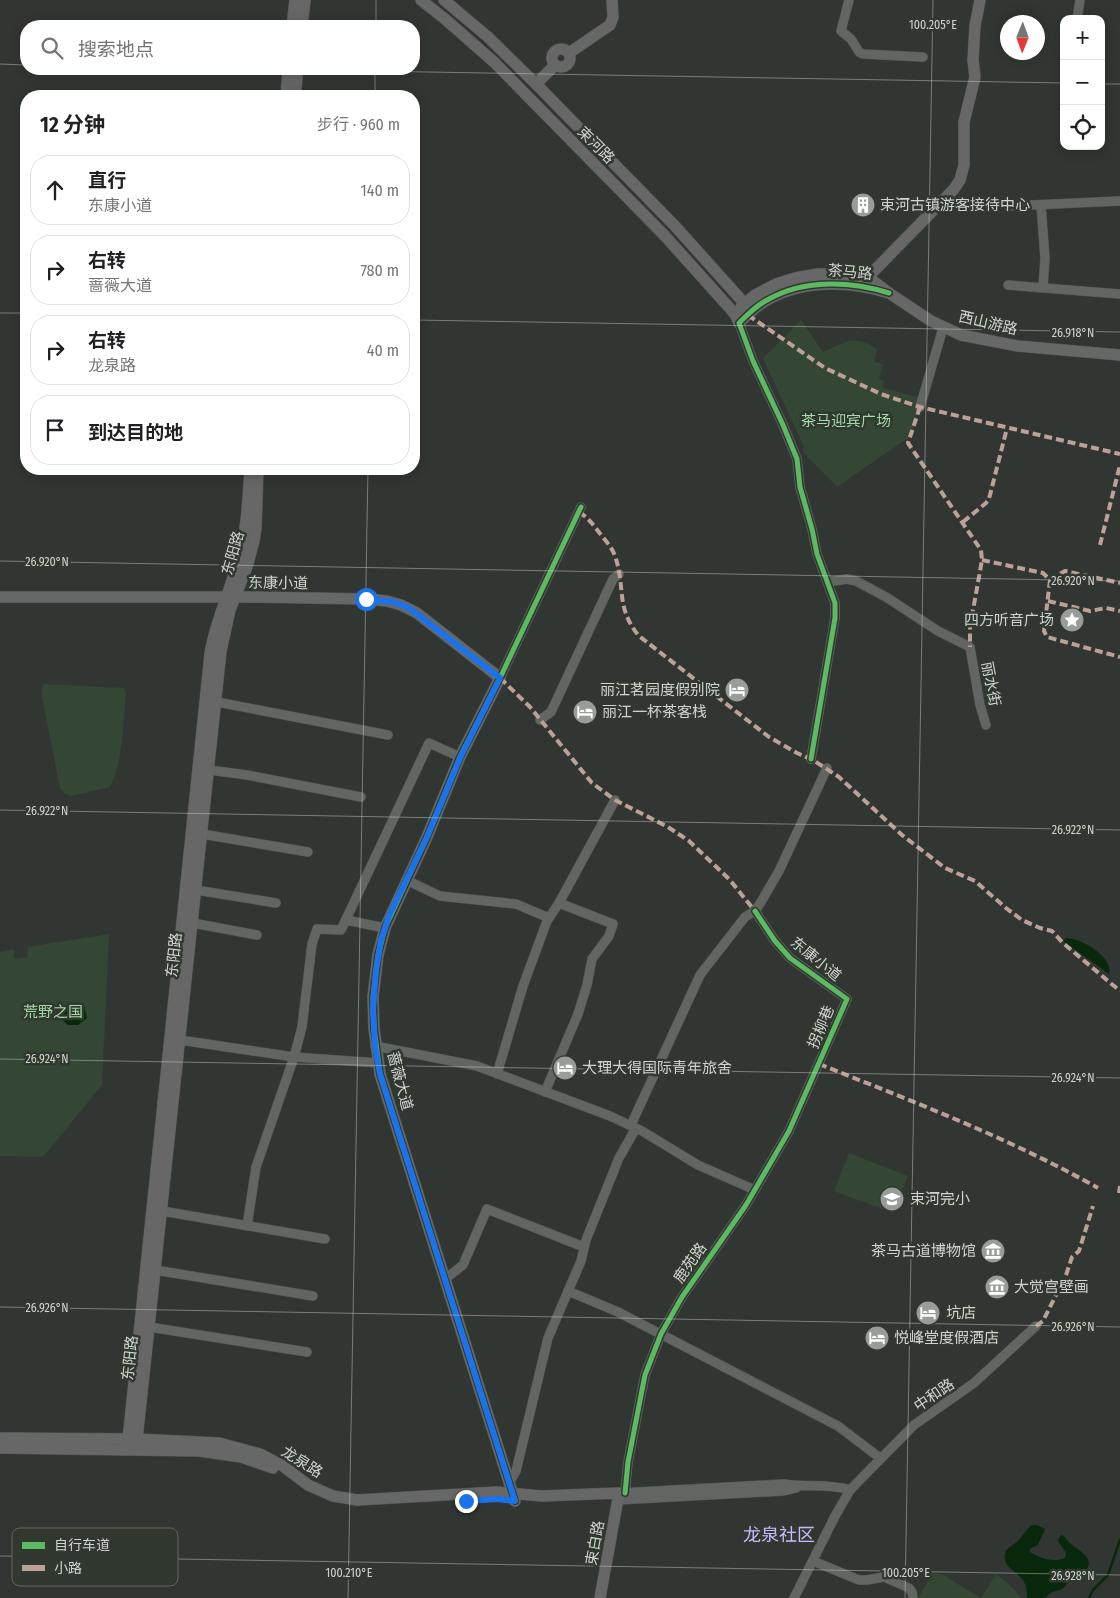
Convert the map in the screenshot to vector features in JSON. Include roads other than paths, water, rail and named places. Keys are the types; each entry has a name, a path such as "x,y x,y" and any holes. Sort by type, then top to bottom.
{"main road":[{"path":"293,20 295,0"},
{"path":"303,20 306,0"},
{"name":"束河路","path":"421,0 494,62 665,236 737,318"},
{"name":"束河路","path":"444,0 488,37 536,84 675,226 749,307"},
{"path":"536,84 555,65 552,60 556,51 564,49 569,53 610,25 613,17 612,0"},
{"path":"867,278 954,189 960,180 964,165 964,122 975,77 973,60 975,26 980,0"},
{"path":"286,90 288,75"},
{"path":"296,90 297,75"},
{"name":"茶马路","path":"737,318 749,307 762,290 795,278 833,274 867,278 889,293"},
{"name":"茶马路","path":"749,307 780,294 815,285 845,285 889,293"},
{"name":"西山游路","path":"889,293 944,328 972,338 1018,346 1120,355"},
{"name":"东阳路","path":"132,1444 149,1327 223,637 243,541 249,475"},
{"name":"东阳路","path":"132,1444 210,654 216,628 230,597 247,567 255,535 258,475"},
{"name":"东康小道","path":"0,597 230,597 373,599 394,602 417,613 500,678"},
{"name":"蔷薇大道","path":"500,678 460,758 427,837 385,928 378,955 373,1010 378,1063 512,1492"},
{"name":"龙泉路","path":"0,1438 132,1444"},
{"name":"龙泉路","path":"0,1448 200,1440 241,1448 275,1461 308,1485 333,1496 348,1499 366,1500 497,1492 542,1496 621,1495"},
{"name":"束白路","path":"600,1598 621,1495"}],"street":[{"path":"849,0 841,31 851,39 859,52 863,54 923,57"},
{"path":"1078,15 1080,0"},
{"path":"1009,206 1120,201"},
{"path":"1040,205 1045,258 1043,288"},
{"path":"1008,285 1120,294"},
{"path":"737,318 753,362 797,459 800,487 817,554 835,603 835,618 811,759"},
{"path":"920,407 944,328"},
{"path":"500,678 581,507"},
{"path":"540,720 551,712 613,579 619,574"},
{"name":"丽水街","path":"828,582 847,579 856,581 886,597 938,631 970,647 980,705 986,725"},
{"path":"217,702 388,735"},
{"path":"247,1226 256,1167 294,1057 302,1027 312,944 317,929 341,930 429,744 460,758"},
{"path":"512,1492 548,1338 581,1261 584,1247 619,1158 700,975 745,917 755,911 779,871 827,768"},
{"path":"209,770 247,775 361,798"},
{"path":"497,1074 523,986 550,918 615,800"},
{"path":"202,834 308,852"},
{"path":"406,880 440,896 516,904 550,918"},
{"path":"196,890 276,903"},
{"path":"544,1092 578,1014 587,985 592,959 609,936 612,924 559,903"},
{"name":"东康小道","path":"755,911 775,941 790,958 846,999"},
{"path":"346,920 385,928"},
{"path":"193,923 257,935"},
{"name":"拐柳巷","path":"819,1064 846,999"},
{"path":"180,1040 294,1057 378,1063"},
{"path":"375,1046 477,1066 610,1116 633,1126 698,1165 755,1190"},
{"name":"鹿苑路","path":"621,1495 644,1375 661,1334 682,1297 755,1190 789,1131 819,1064"},
{"path":"445,1279 463,1266 487,1209 584,1247"},
{"path":"162,1211 325,1239"},
{"path":"155,1270 313,1296"},
{"path":"568,1291 618,1312 838,1426 880,1458"},
{"name":"中和路","path":"794,1598 850,1490 914,1425 974,1383 1036,1326"},
{"path":"149,1327 307,1352"},
{"path":"621,1495 783,1491 799,1487 836,1485 850,1490"},
{"path":"812,1561 863,1580 884,1577 910,1588 913,1598"}],"waterway":[{"path":"1089,1598 1093,1590 1108,1575 1120,1540"}],"place":[{"name":"束河古镇游客接待中心","path":"863,205"},
{"name":"四方听音广场","path":"1072,620"},
{"name":"丽江茗园度假别院","path":"737,690"},
{"name":"丽江一杯茶客栈","path":"585,712"},
{"name":"大理大得国际青年旅舍","path":"565,1068"},
{"name":"束河完小","path":"892,1199"},
{"name":"茶马古道博物馆","path":"993,1251"},
{"name":"大觉宫壁画","path":"997,1287"},
{"name":"坑店","path":"928,1313"},
{"name":"悦峰堂度假酒店","path":"877,1338"}],"district":[{"name":"龙泉社区","path":"779,1535"}],"park label":[{"name":"茶马迎宾广场","path":"846,421"},
{"name":"荒野之国","path":"53,1012"}]}
